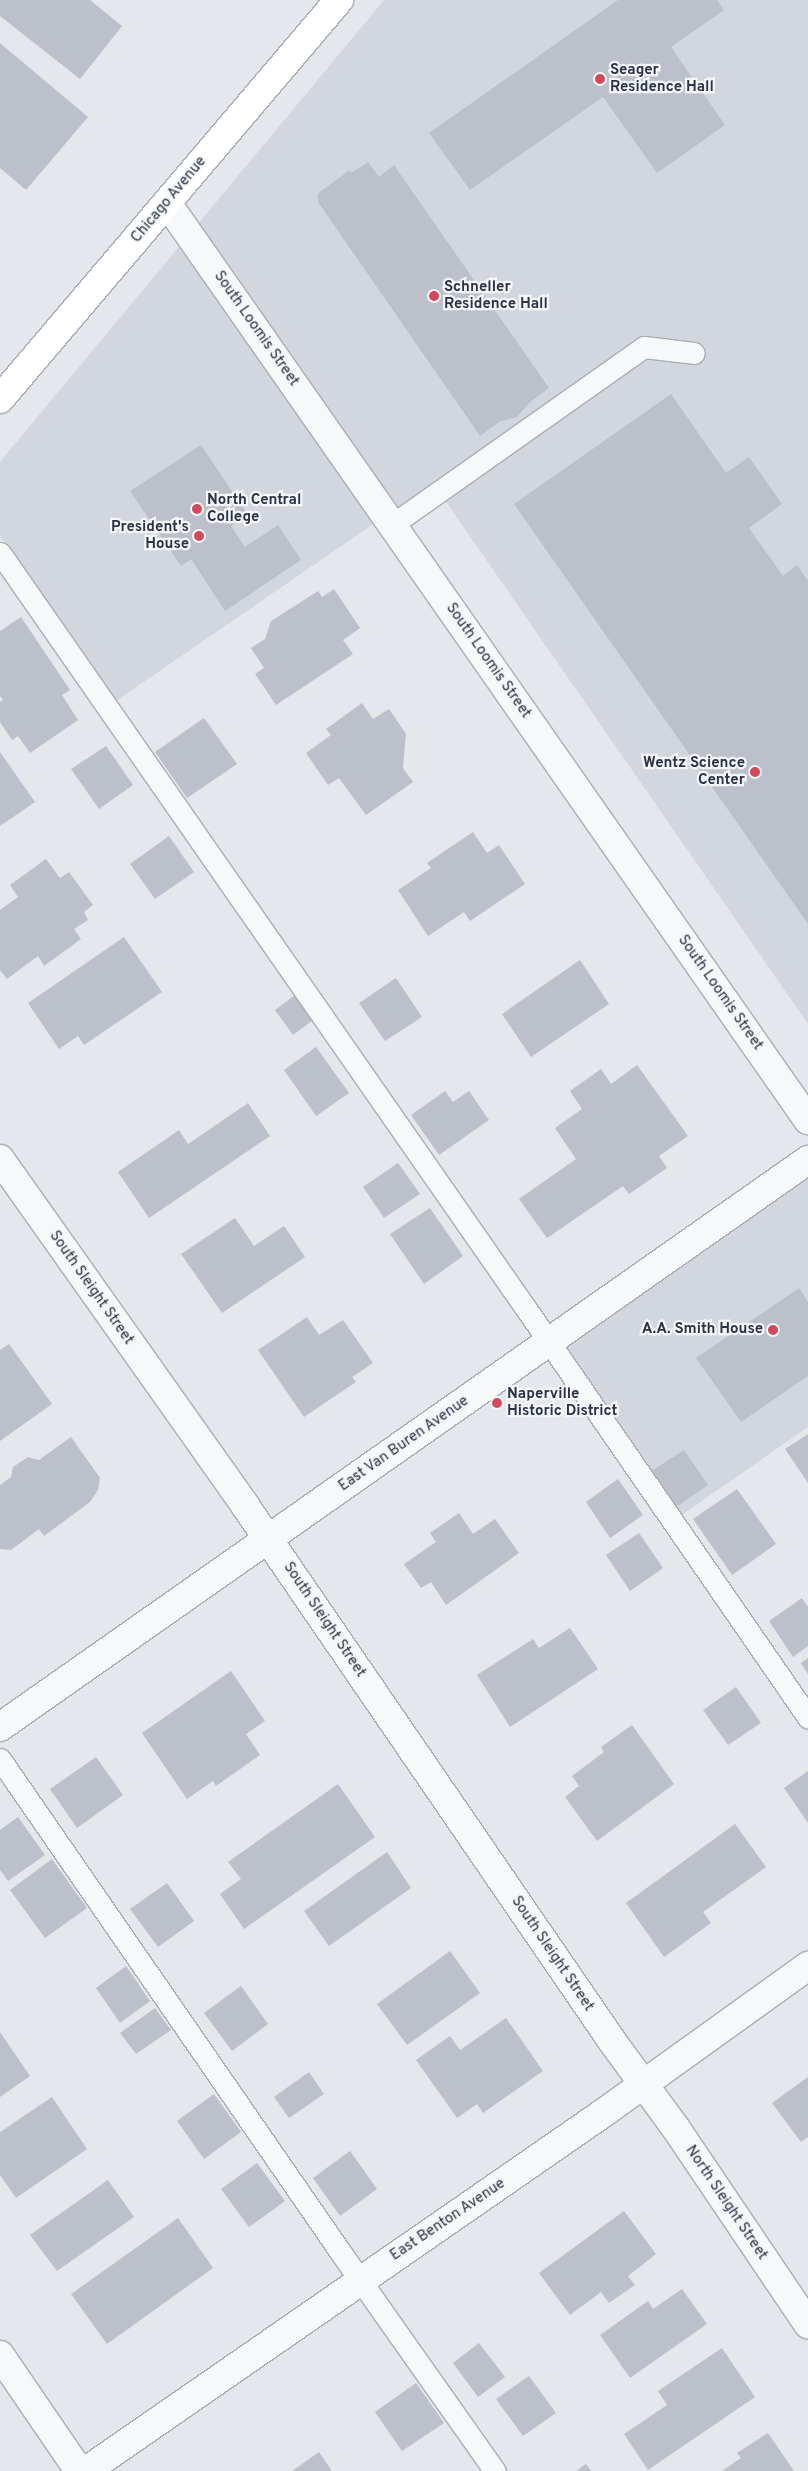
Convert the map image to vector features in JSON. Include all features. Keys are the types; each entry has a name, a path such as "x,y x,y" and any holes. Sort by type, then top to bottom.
{"main road":[{"name":"Chicago Avenue","path":"0,399 339,0"}],"street":[{"name":"South Loomis Street","path":"167,203 808,1120"},
{"name":"South Sleight Street","path":"0,1159 268,1539 643,2084"},
{"name":"East Van Buren Avenue","path":"0,1727 808,1160"},
{"name":"East Benton Avenue","path":"86,2471 643,2084 808,1966"},
{"name":"North Sleight Street","path":"643,2084 808,2324"},
{"path":"0,2355 79,2471"}],"lane":[{"path":"393,524 644,347 694,353"},
{"path":"0,553 516,1294 548,1344 808,1718"},
{"path":"0,1759 494,2471"}],"shaded area":[{"name":"North Central College","path":"384,0 808,0 808,1024 433,483 113,703 0,536 0,462"},
{"path":"808,1169 808,1427 679,1517 557,1343"}],"building":[{"path":"0,0 90,0 122,26 80,79 0,16"},
{"name":"Seager Residence Hall","path":"618,0 717,0 724,10 671,47 725,125 657,173 603,97 470,190 429,133"},
{"path":"0,43 88,117 26,190 0,168"},
{"name":"Schneller Residence Hall","path":"368,162 379,177 394,165 549,388 530,402 517,417 499,422 480,436 318,202 318,194 321,191 350,170 351,173"},
{"name":"Wentz Science Center","path":"671,394 726,473 749,457 782,504 749,528 783,576 797,565 808,581 808,924 514,504"},
{"name":"President's House","path":"201,445 248,515 231,526 245,547 278,525 301,560 225,611 191,559 181,566 130,491"},
{"path":"334,589 360,628 343,640 353,654 276,705 255,674 264,668 251,648 265,639 271,621 318,591 322,597"},
{"path":"21,617 70,690 62,695 78,720 30,753 18,736 12,740 0,722 0,702 3,700 0,696 0,631"},
{"path":"362,703 373,719 389,709 406,734 403,768 413,782 366,815 339,778 328,785 306,753 331,735 326,729"},
{"path":"204,718 237,764 187,798 155,752"},
{"path":"106,746 133,785 99,809 71,769"},
{"path":"0,752 35,802 0,826"},
{"path":"473,832 487,853 499,845 525,884 470,921 464,912 428,936 398,890 431,868 427,863"},
{"path":"169,836 194,872 155,899 130,864"},
{"path":"46,859 60,878 69,872 93,905 84,912 88,920 74,929 81,939 44,966 38,956 7,979 0,970 0,910 18,897 10,885"},
{"path":"124,937 162,992 84,1045 78,1036 59,1049 28,1003"},
{"path":"580,960 609,1004 531,1057 502,1014"},
{"path":"396,978 422,1017 385,1041 359,1003"},
{"path":"295,995 313,1020 293,1035 275,1010"},
{"path":"316,1047 349,1093 316,1116 284,1070"},
{"path":"637,1065 688,1136 659,1156 667,1168 629,1194 623,1186 547,1238 519,1199 576,1159 555,1128 582,1109 570,1091 601,1069 611,1084"},
{"path":"445,1091 453,1102 469,1091 489,1120 439,1155 411,1115"},
{"path":"248,1103 270,1136 149,1218 118,1172 179,1130 188,1144"},
{"path":"398,1163 420,1194 384,1218 363,1187"},
{"path":"430,1208 463,1256 424,1284 390,1234"},
{"path":"235,1218 254,1246 284,1226 305,1257 222,1313 181,1254"},
{"name":"A.A. Smith House","path":"799,1288 808,1302 808,1376 741,1422 696,1358"},
{"path":"307,1317 319,1335 343,1320 373,1363 352,1377 356,1382 304,1417 258,1350"},
{"path":"9,1344 52,1404 0,1441 0,1350"},
{"path":"808,1434 808,1483 785,1449"},
{"path":"71,1437 100,1478 98,1490 90,1502 44,1536 39,1529 11,1550 0,1549 0,1485 11,1477 13,1467 28,1457 39,1460"},
{"path":"684,1450 708,1485 675,1508 650,1472"},
{"path":"618,1479 643,1515 610,1538 586,1502"},
{"path":"737,1489 776,1544 732,1575 693,1519"},
{"path":"459,1513 473,1534 495,1519 519,1553 446,1605 431,1582 421,1588 404,1564 436,1542 430,1533"},
{"path":"639,1533 663,1568 630,1591 606,1555"},
{"path":"802,1598 808,1607 808,1646 793,1657 769,1621"},
{"path":"570,1628 598,1669 510,1727 477,1675 533,1639 539,1648"},
{"path":"808,1658 808,1674 801,1663"},
{"path":"231,1671 265,1721 246,1734 260,1755 216,1786 213,1781 187,1799 142,1733"},
{"path":"736,1687 761,1723 728,1745 703,1710"},
{"path":"632,1725 674,1784 597,1841 565,1797 579,1786 572,1776 604,1752 601,1747"},
{"path":"96,1757 123,1795 77,1828 50,1789"},
{"path":"808,1771 808,1823 784,1788"},
{"path":"338,1784 375,1837 244,1929 220,1894 241,1879 228,1862"},
{"path":"18,1817 45,1855 8,1881 0,1870 0,1830"},
{"path":"735,1824 766,1867 703,1912 711,1923 664,1957 626,1903"},
{"path":"387,1852 411,1888 329,1946 304,1911"},
{"path":"52,1859 87,1908 45,1938 10,1890"},
{"path":"167,1883 194,1921 158,1947 130,1909"},
{"path":"450,1951 480,1993 407,2045 377,2004"},
{"path":"126,1966 150,2001 120,2023 96,1988"},
{"path":"241,1986 268,2024 232,2051 204,2013"},
{"path":"155,2008 171,2030 136,2054 120,2033"},
{"path":"506,2018 543,2071 483,2113 477,2104 457,2118 416,2060 450,2036 460,2050"},
{"path":"0,2032 30,2076 0,2097"},
{"path":"309,2072 324,2094 289,2118 274,2097"},
{"path":"808,2077 808,2137 801,2142 772,2103"},
{"path":"214,2094 241,2132 204,2159 177,2121"},
{"path":"52,2097 87,2149 16,2198 0,2175 0,2132"},
{"path":"350,2151 377,2189 340,2216 313,2178"},
{"path":"257,2163 285,2201 249,2227 221,2189"},
{"path":"108,2180 134,2217 57,2271 30,2235"},
{"path":"624,2211 656,2254 628,2276 635,2285 609,2303 601,2292 570,2315 539,2273"},
{"path":"178,2218 213,2268 107,2344 71,2294"},
{"path":"682,2289 707,2324 630,2378 600,2335 648,2301 653,2309"},
{"path":"479,2343 505,2377 478,2397 453,2363"},
{"path":"722,2348 755,2397 648,2470 624,2434 667,2405 658,2391"},
{"path":"529,2376 556,2413 523,2436 496,2399"},
{"path":"416,2383 444,2423 402,2451 375,2412"},
{"path":"768,2433 794,2471 722,2471 741,2458 737,2453"},
{"path":"319,2452 332,2471 292,2471"},
{"path":"586,2464 591,2471 576,2471"}],"place":[{"name":"Seager Residence Hall","path":"600,79"},
{"name":"Schneller Residence Hall","path":"434,296"},
{"name":"North Central College","path":"197,509"},
{"name":"President's House","path":"199,536"},
{"name":"Wentz Science Center","path":"755,772"},
{"name":"A.A. Smith House","path":"773,1330"},
{"name":"Naperville Historic District","path":"497,1403"}]}
